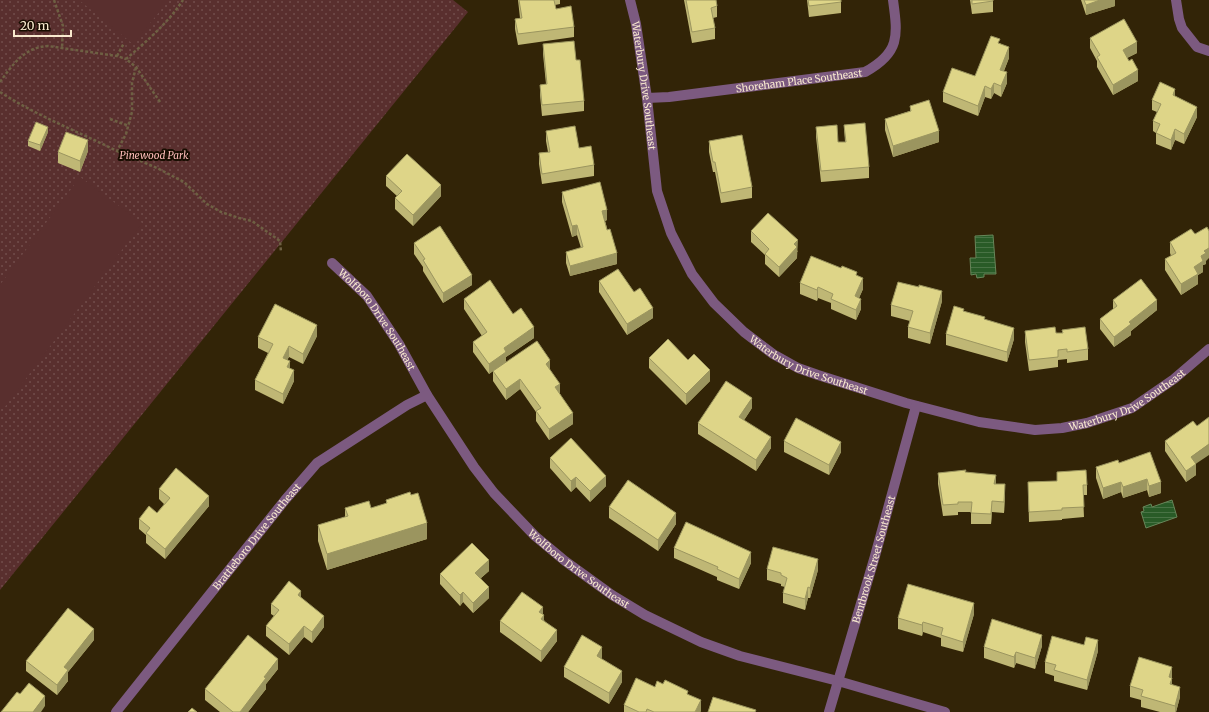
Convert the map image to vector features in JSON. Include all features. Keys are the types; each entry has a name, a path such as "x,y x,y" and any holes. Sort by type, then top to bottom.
{"street":[{"name":"Waterbury Drive Southeast","path":"630,0 636,24 648,98 656,178 660,198 671,233 692,274 714,303 744,332 773,354 798,368 842,384 916,406 986,423 1035,430 1067,428 1092,422 1132,408 1174,379 1209,349"},
{"name":"Shoreham Place Southeast","path":"648,98 669,97 865,72 878,65 889,53 894,43 896,24 893,0"},
{"path":"1176,0 1182,28 1197,47 1209,51"},
{"name":"Wolfboro Drive Southeast","path":"332,263 367,296 399,344 426,395 494,493 539,540 565,561 612,595 645,614 673,629 713,646 740,656 838,681 945,712"},
{"name":"Brattleboro Drive Southeast","path":"116,712 285,500 317,464 407,405 426,395"},
{"name":"Bentbrook Street Southeast","path":"829,712 877,549 916,406"}],"path":[{"path":"54,0 63,26 62,49"},
{"path":"126,59 152,37 183,0"},
{"path":"118,56 124,43"},
{"path":"0,82 17,61 28,51 38,47 48,46 118,56 126,59 136,66 160,102"},
{"path":"116,151 126,134 132,112 132,83 136,66"},
{"path":"0,92 20,105 60,125 157,168 184,182 207,204 221,212 252,221 280,241 281,252"},
{"path":"110,119 128,126"}],"green space":[{"name":"Pinewood Park","path":"0,0 453,0 468,12 0,590"},
{"path":"79,0 169,0 133,44"},
{"path":"80,177 142,223 4,408 0,405 0,285"}],"shaded area":[{"path":"993,235 996,274 984,274 984,277 977,278 976,274 971,275 970,258 976,258 975,236"},
{"path":"1172,500 1177,517 1146,528 1141,512 1144,511 1143,507 1151,504 1152,507"}],"building":[{"path":"519,0 554,0 556,9 571,6 574,27 518,34 515,19 522,18"},
{"path":"686,0 716,0 717,6 711,8 715,28 692,32"},
{"path":"808,0 841,0 841,2 809,6"},
{"path":"972,0 993,0 993,1 972,4"},
{"path":"1084,0 1100,0 1086,5"},
{"path":"1124,19 1137,42 1123,50 1129,61 1132,59 1138,70 1113,85 1097,57 1100,55 1090,38"},
{"path":"991,36 1000,39 998,43 1009,47 1000,70 1007,72 1001,86 994,83 991,89 985,86 978,106 943,92 952,68 975,76"},
{"path":"574,41 576,60 580,60 584,101 542,105 540,85 547,84 543,44"},
{"path":"1160,82 1175,89 1173,95 1197,107 1184,134 1175,129 1171,140 1156,133 1160,124 1153,121 1161,104 1152,100"},
{"path":"929,100 939,131 893,146 885,119 911,111 910,106"},
{"path":"36,122 48,127 40,145 28,141"},
{"path":"865,123 869,167 821,171 816,127 837,125 838,142 846,142 844,125"},
{"path":"575,126 579,148 591,146 594,165 542,174 539,153 550,152 546,131"},
{"path":"66,132 88,140 80,161 58,152"},
{"path":"742,135 752,187 721,193 709,141"},
{"path":"407,154 441,185 413,215 395,198 402,191 386,176"},
{"path":"600,182 607,210 602,211 607,230 610,229 617,253 570,266 566,252 583,247 577,225 572,226 562,192"},
{"path":"768,213 798,240 794,244 797,247 779,267 765,254 769,249 751,231"},
{"path":"440,226 472,275 443,293 423,260 425,259 414,243"},
{"path":"1207,227 1209,231 1209,248 1204,251 1206,253 1201,256 1203,261 1194,267 1198,274 1181,284 1165,259 1176,253 1170,242 1191,229 1195,234"},
{"path":"811,256 841,268 842,266 857,272 856,275 863,278 855,296 861,299 856,310 831,299 833,294 818,287 817,290 800,283"},
{"path":"618,269 634,292 640,288 653,308 627,324 599,281"},
{"path":"1141,279 1157,300 1129,322 1131,324 1114,337 1100,319 1117,306 1113,300"},
{"path":"490,280 513,314 521,308 534,327 504,348 506,352 489,364 473,342 487,332 464,299"},
{"path":"898,282 919,287 919,285 942,291 930,333 908,327 913,311 891,305"},
{"path":"275,304 317,325 303,354 289,346 283,358 290,361 287,367 294,370 283,394 255,380 273,344 258,337"},
{"path":"954,306 964,309 963,311 985,317 984,319 1014,328 1007,352 946,334"},
{"path":"1055,327 1056,333 1063,333 1062,330 1085,327 1088,349 1067,352 1067,349 1058,350 1058,357 1029,360 1025,331"},
{"path":"668,339 688,360 694,354 710,370 686,394 649,358"},
{"path":"537,341 550,360 546,364 560,384 555,387 573,413 549,429 536,411 541,408 520,379 506,389 493,371"},
{"path":"726,381 752,398 739,417 771,437 756,460 698,423"},
{"path":"1209,417 1209,444 1191,457 1196,464 1186,471 1165,441 1193,421 1197,426"},
{"path":"796,418 841,442 829,465 784,441"},
{"path":"571,438 606,476 590,491 576,477 571,481 550,458"},
{"path":"1150,452 1161,482 1149,486 1147,479 1123,487 1121,482 1103,488 1096,467 1118,460 1119,463"},
{"path":"176,468 209,496 165,549 146,533 150,528 139,519 149,506 157,513 170,498 159,489"},
{"path":"966,470 965,472 996,475 994,484 1005,484 1004,502 992,501 991,514 971,513 972,502 958,502 958,504 943,505 938,473"},
{"path":"1086,470 1087,485 1083,485 1084,507 1029,512 1028,482 1057,481 1057,472"},
{"path":"628,480 676,513 658,540 609,507"},
{"path":"410,492 411,495 418,493 427,523 327,554 318,525 348,516 345,508 369,501 371,508 387,503 386,500"},
{"path":"686,522 751,552 739,579 717,569 718,567 674,548"},
{"path":"472,543 489,560 475,573 489,587 473,603 463,592 460,595 440,574"},
{"path":"773,547 818,559 810,588 808,587 805,599 783,593 787,578 781,575 781,573 767,569"},
{"path":"289,581 301,591 298,595 324,616 312,632 304,626 289,644 266,626 279,610 271,604"},
{"path":"908,584 974,603 963,642 941,635 943,628 923,622 922,625 898,618"},
{"path":"522,592 543,607 539,612 544,615 541,619 557,630 541,651 500,621"},
{"path":"68,608 94,629 64,667 68,670 57,685 26,661"},
{"path":"992,619 1042,635 1035,658 1016,652 1014,657 984,647"},
{"path":"248,635 278,659 264,677 266,678 240,712 233,712 205,689"},
{"path":"582,635 602,647 597,656 622,671 609,693 564,667"},
{"path":"1052,636 1084,645 1086,637 1098,640 1087,680 1054,670 1056,665 1045,662"},
{"path":"1139,657 1172,667 1169,677 1172,678 1170,684 1180,687 1175,706 1141,696 1143,690 1130,686"},
{"path":"636,678 655,687 657,681 663,684 665,680 688,691 687,694 701,700 695,712 654,712 647,709 646,712 639,712 624,705"},
{"path":"29,683 45,696 33,712 1,712 17,692 20,694"},
{"path":"713,697 756,710 755,712 708,712"},
{"path":"192,708 197,712 188,712"}]}
